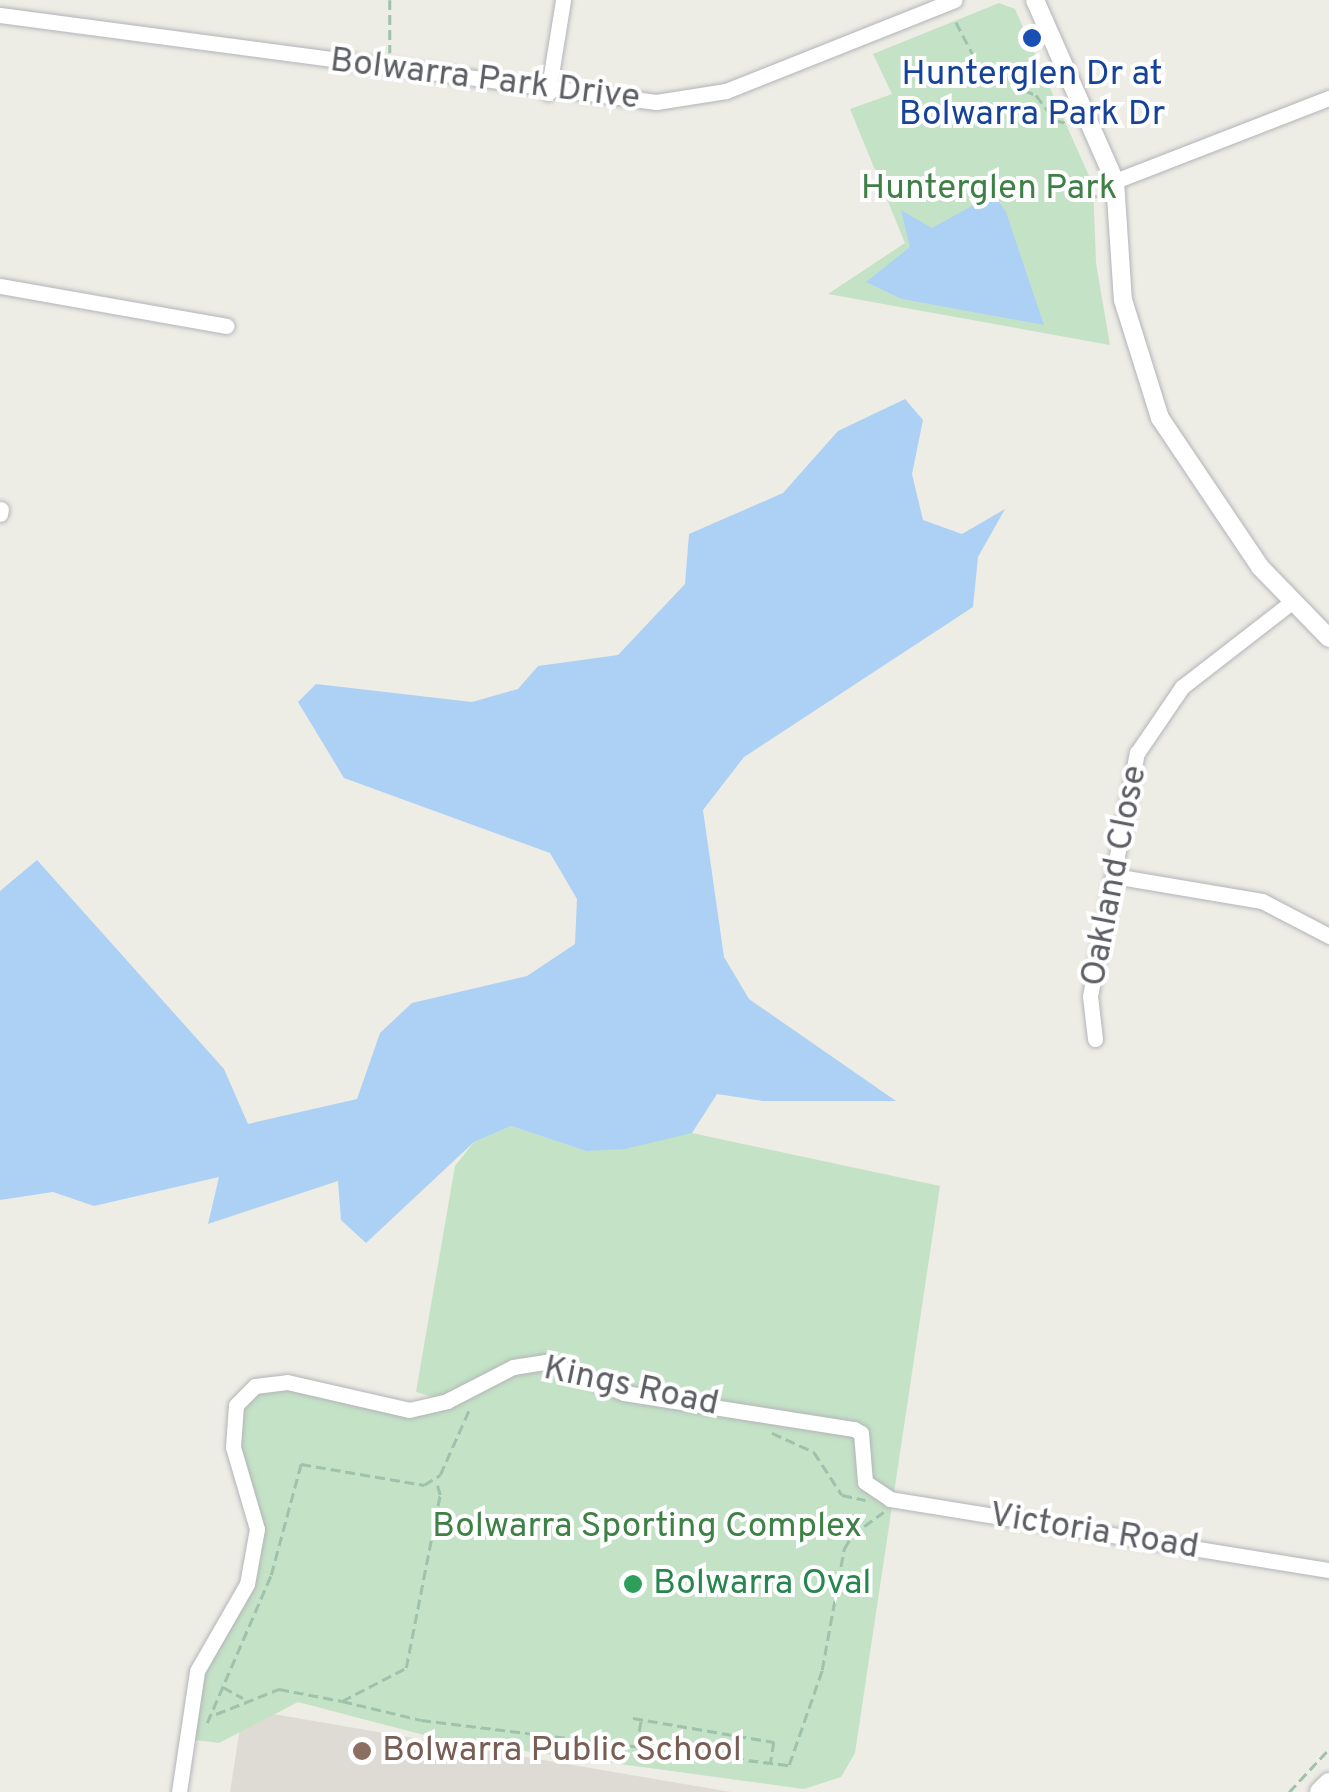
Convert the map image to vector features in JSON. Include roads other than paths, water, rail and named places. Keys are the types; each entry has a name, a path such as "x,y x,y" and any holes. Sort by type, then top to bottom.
{"main road":[{"path":"1320,1792 1329,1783"}],"street":[{"path":"548,92 563,0"},
{"name":"Bolwarra Park Drive","path":"0,15 629,102 708,96 954,0"},
{"path":"1035,0 1114,181 1123,300 1144,382 1200,482 1293,601 1329,638"},
{"path":"1114,181 1329,98"},
{"path":"0,286 226,326"},
{"name":"Oakland Close","path":"1095,1039 1090,996 1129,776 1148,729 1182,687 1293,601"},
{"path":"1114,876 1262,901 1329,936"},
{"name":"Kings Road","path":"179,1792 197,1671 248,1584 258,1528 233,1447 236,1405 255,1386 288,1382 409,1410 446,1401 513,1367 546,1362 624,1393 854,1429 861,1433 865,1482"},
{"name":"Victoria Road","path":"865,1482 890,1499 1329,1570"}],"water":[{"path":"986,198 997,199 1006,212 1044,325 902,299 866,282 910,247 901,210 932,228"},
{"path":"905,399 923,420 912,474 923,520 962,534 1005,509 978,557 973,607 744,757 703,810 724,957 749,999 896,1101 763,1101 717,1094 692,1133 625,1149 586,1151 511,1126 474,1142 366,1243 341,1220 338,1181 208,1224 219,1177 94,1206 53,1192 0,1200 0,891 37,860 224,1069 248,1124 357,1099 380,1033 412,1003 527,976 575,944 577,899 550,853 344,778 298,702 316,684 472,702 518,689 538,666 618,655 685,584 689,534 783,493 838,431"}],"place":[{"name":"Hunterglen Dr at Bolwarra Park Dr","path":"1032,38"},
{"name":"Bolwarra Oval","path":"633,1584"},
{"name":"Bolwarra Public School","path":"362,1751"}],"park label":[{"name":"Hunterglen Park","path":"989,189"},
{"name":"Bolwarra Sporting Complex","path":"647,1527"}]}
